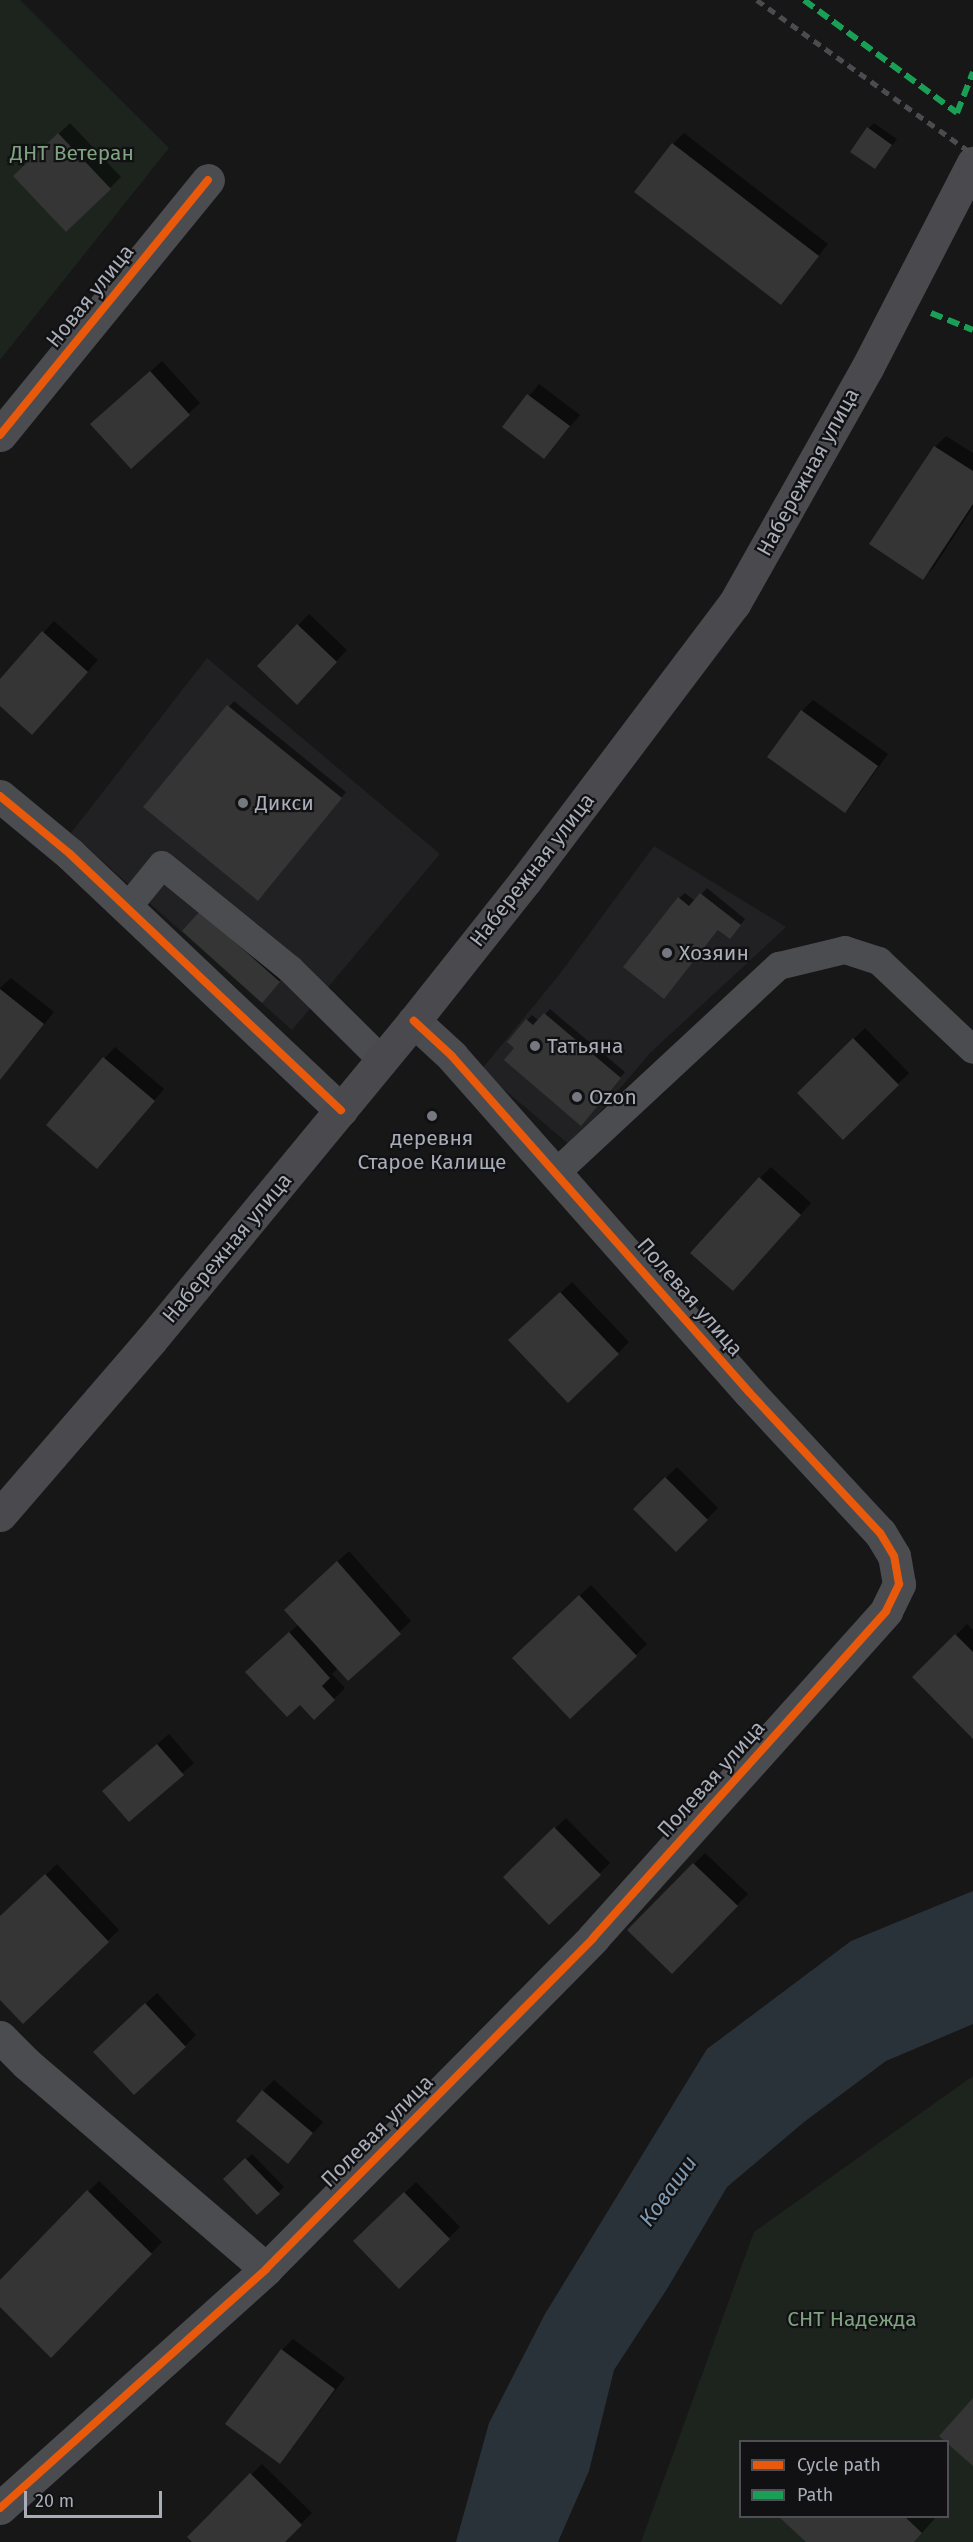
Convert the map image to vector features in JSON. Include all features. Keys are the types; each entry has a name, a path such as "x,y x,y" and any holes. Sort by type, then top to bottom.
{"main road":[{"name":"Набережная улица","path":"0,1515 151,1340 414,1021 525,881 734,604 867,368 973,164"}],"street":[{"name":"Новая улица","path":"0,435 208,180"},
{"path":"0,796 70,854 341,1110"},
{"name":"Полевая улица","path":"0,2508 266,2269 593,1938 886,1611 899,1584 894,1556 880,1533 749,1392 557,1172 452,1056 414,1021"},
{"path":"0,2037 27,2064 266,2269"}],"lane":[{"path":"127,908 162,865 290,969 382,1060"},
{"path":"557,1172 779,966 845,950 879,961 973,1050"}],"shaded area":[{"path":"207,658 440,854 292,1030 71,833"},
{"path":"654,846 786,927 650,1053 571,1146 481,1070 559,975"}],"green space":[{"name":"ДНТ Ветеран","path":"0,0 20,0 169,148 0,360"},
{"name":"СНТ Надежда","path":"973,2076 973,2542 641,2542 754,2232"}],"water":[{"name":"Коваши","path":"973,1891 973,2024 886,2061 804,2122 727,2187 667,2289 614,2370 589,2471 558,2542 456,2542 489,2423 545,2314 707,2049 851,1941"}],"building":[{"path":"867,127 892,145 875,169 850,152"},
{"path":"58,133 111,189 66,232 13,176"},
{"path":"672,143 819,256 781,305 634,192"},
{"path":"150,371 190,415 131,469 90,424"},
{"path":"527,394 570,426 544,459 502,427"},
{"path":"934,446 973,471 973,504 923,580 869,544"},
{"path":"297,624 337,662 297,705 257,666"},
{"path":"42,631 88,672 32,735 0,706 0,679"},
{"name":"Дикси","path":"227,705 342,798 258,901 143,807"},
{"path":"801,710 878,766 845,813 767,757"},
{"name":"Хозяин","path":"700,893 741,925 730,939 718,930 664,999 623,967 678,897 689,906"},
{"path":"200,911 280,982 262,1003 182,931"},
{"path":"0,989 44,1024 0,1080"},
{"path":"544,1013 621,1078 581,1126 504,1060 514,1048 507,1042 526,1019 533,1025"},
{"path":"853,1038 899,1085 843,1140 797,1093"},
{"path":"103,1057 155,1101 97,1169 46,1125"},
{"path":"759,1177 801,1215 733,1291 690,1253"},
{"path":"560,1292 619,1354 568,1403 508,1340"},
{"path":"665,1477 708,1520 676,1552 633,1509"},
{"path":"337,1561 401,1634 348,1681 284,1610"},
{"path":"579,1595 637,1656 570,1719 512,1658"},
{"path":"289,1632 330,1678 322,1686 335,1700 314,1720 300,1705 287,1717 245,1672"},
{"path":"955,1634 973,1652 973,1739 912,1677"},
{"path":"157,1744 184,1775 129,1822 102,1791"},
{"path":"554,1827 601,1875 549,1925 503,1877"},
{"path":"693,1863 738,1906 672,1974 627,1930"},
{"path":"45,1874 109,1942 23,2024 0,2000 0,1916"},
{"path":"145,2003 186,2047 134,2095 93,2052"},
{"path":"262,2090 313,2133 288,2164 236,2121"},
{"path":"245,2158 280,2194 257,2215 223,2179"},
{"path":"87,2190 152,2254 51,2358 0,2307 0,2280"},
{"path":"404,2192 450,2239 399,2289 353,2241"},
{"path":"281,2349 335,2389 280,2464 225,2424"},
{"path":"973,2398 973,2466 949,2445 949,2440 944,2440 939,2436"},
{"path":"250,2473 302,2525 285,2542 192,2542 187,2537"},
{"path":"780,2518 906,2518 922,2533 914,2542 806,2542"}],"railway":[{"path":"757,0 973,154"}],"marked path":[{"path":"804,0 957,113 973,72"},
{"path":"931,313 973,330"}],"cycle path":[{"path":"0,435 208,180"},
{"path":"0,796 70,854 341,1110"},
{"path":"0,2508 266,2269 593,1938 886,1611 899,1584 894,1556 880,1533 749,1392 452,1056 414,1021"}],"place":[{"name":"Дикси","path":"243,803"},
{"name":"Хозяин","path":"667,953"},
{"name":"Татьяна","path":"535,1046"},
{"name":"Ozon","path":"577,1097"},
{"name":"деревня Старое Калище","path":"432,1116"}]}
